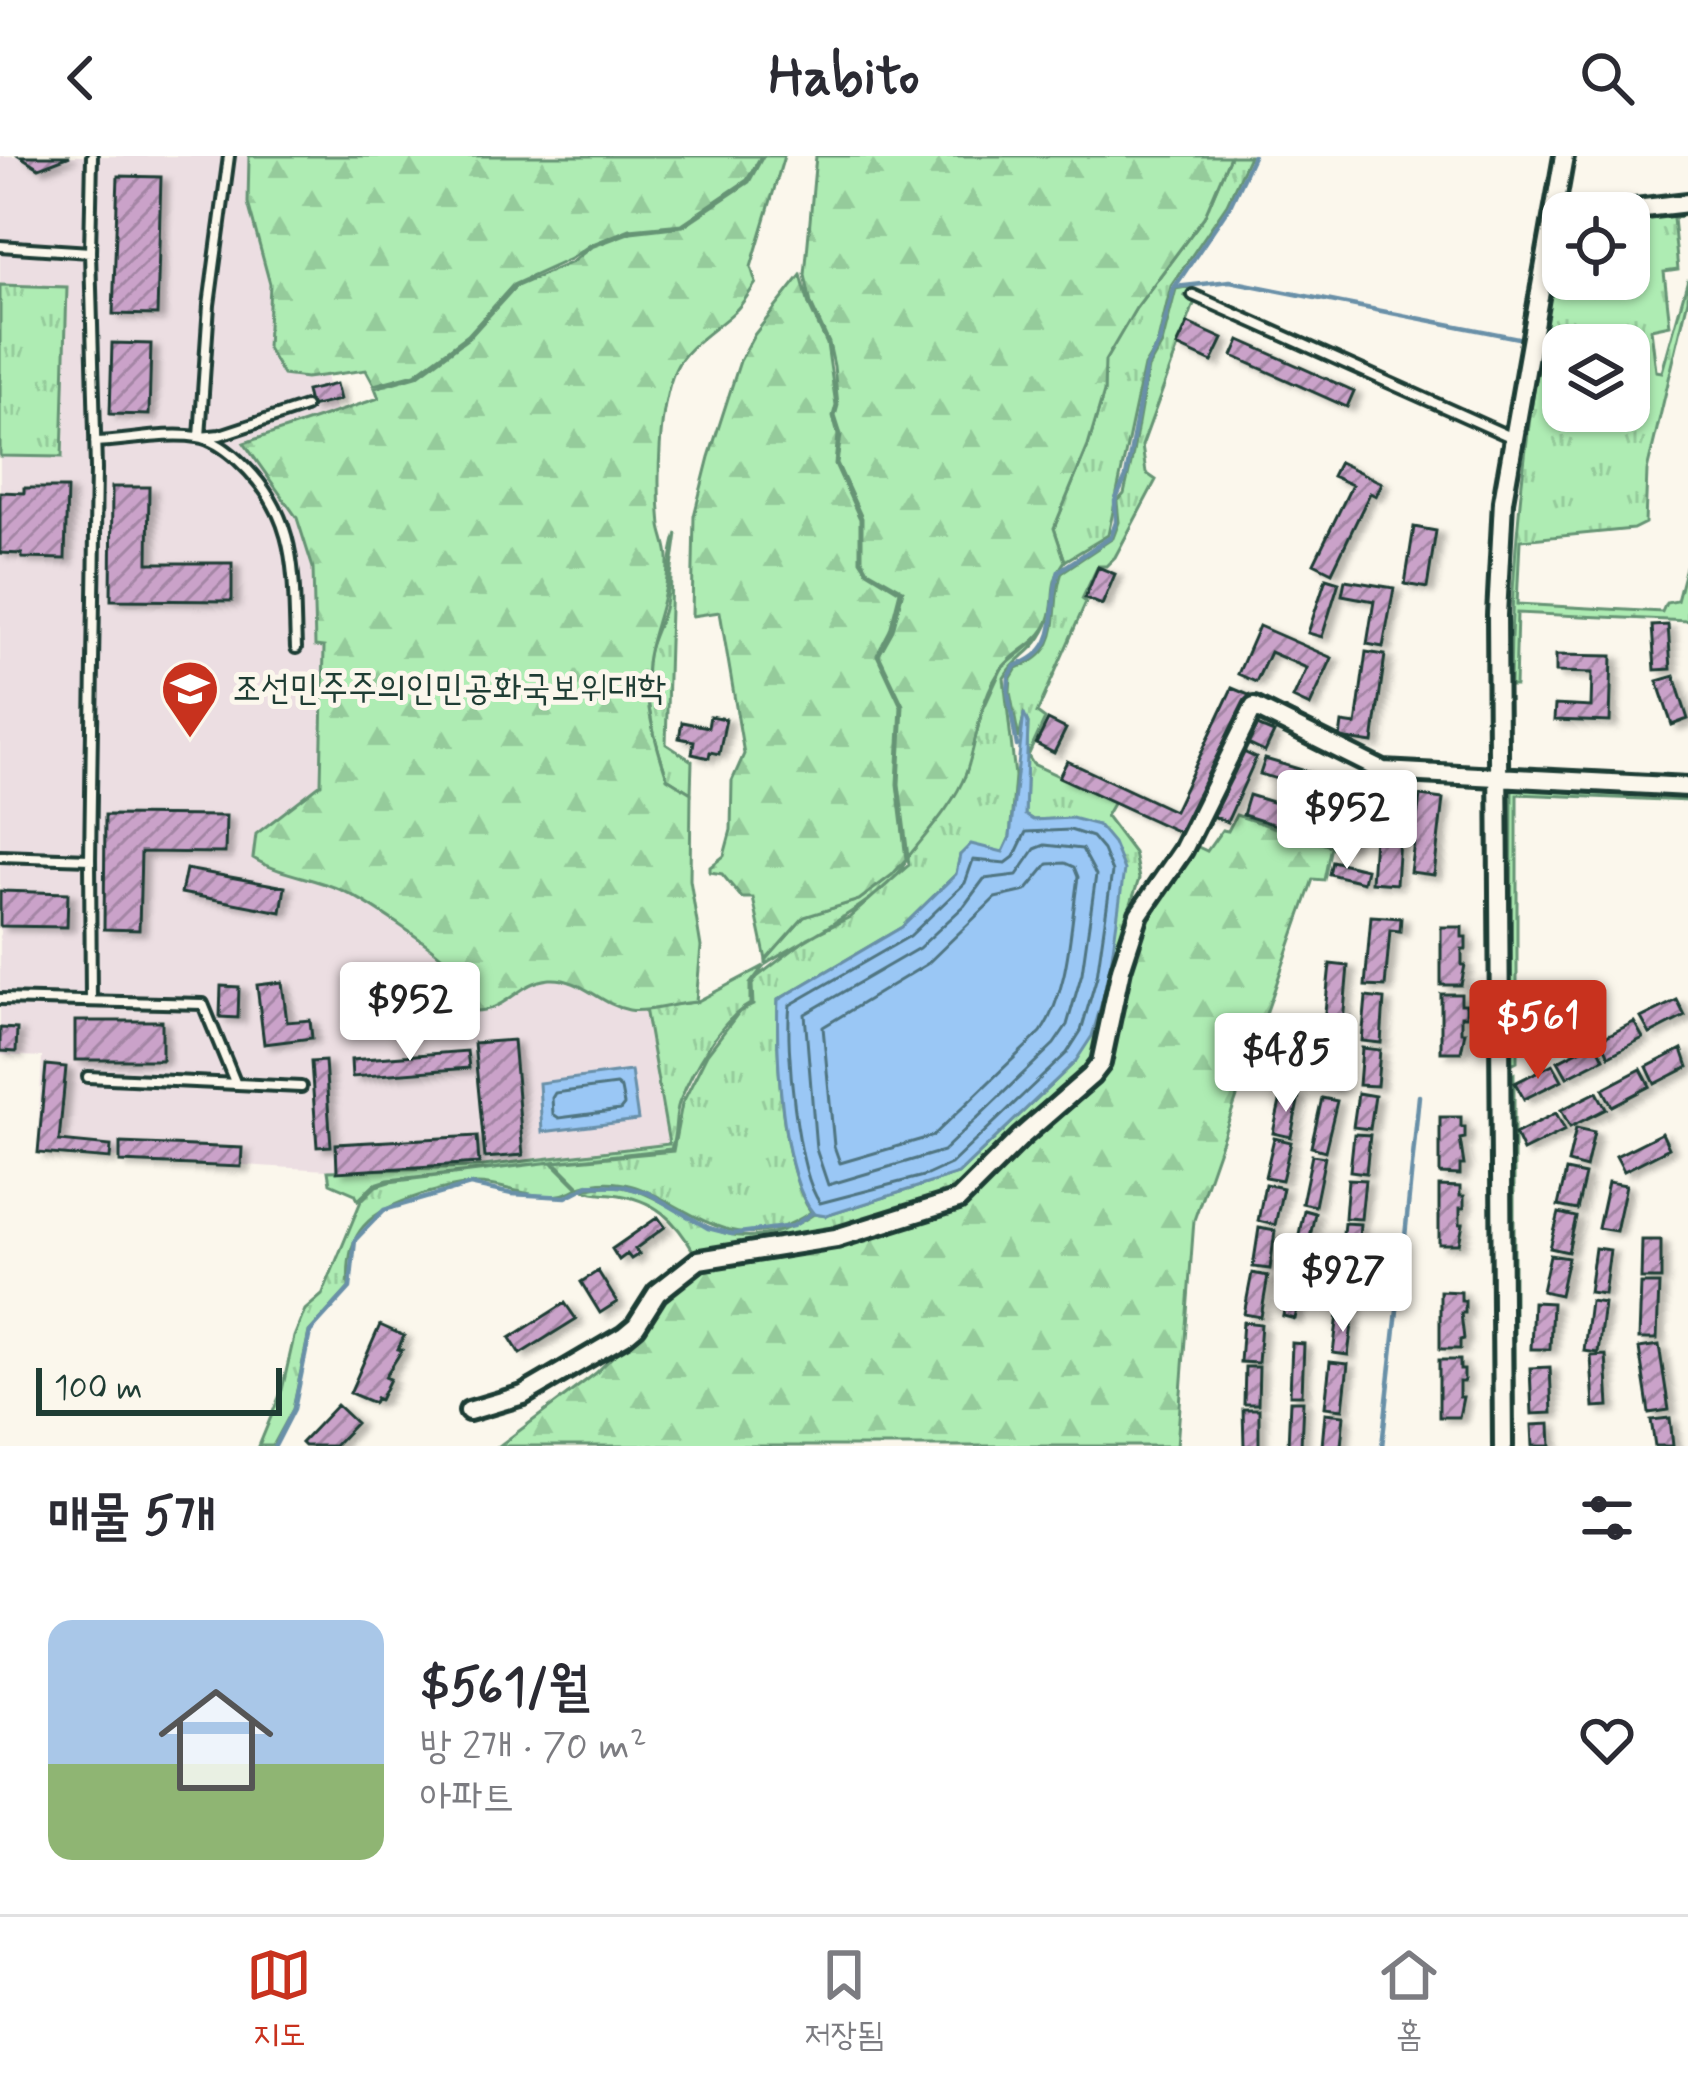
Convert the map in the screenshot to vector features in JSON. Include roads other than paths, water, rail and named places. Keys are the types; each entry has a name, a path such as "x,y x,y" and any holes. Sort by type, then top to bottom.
{"street":[{"path":"1560,192 1564,156"},
{"path":"1650,207 1688,203"},
{"path":"1503,1446 1497,615 1504,501 1542,298"},
{"path":"469,1411 523,1395 624,1336 658,1293 699,1260 822,1242 958,1200 1101,1063 1121,969 1139,914 1183,850 1253,707 1383,771 1688,787"}],"lane":[{"path":"91,1000 92,156"},
{"path":"200,437 209,304 230,156"},
{"path":"0,246 90,251"},
{"path":"1193,295 1514,439"},
{"path":"95,442 220,435 305,407"},
{"path":"200,437 228,451 250,472 280,515 292,552 296,649"},
{"path":"0,856 90,859"},
{"path":"0,999 203,1004 235,1082"},
{"path":"88,1077 301,1088"}],"water":[{"path":"1024,713 1028,723 1025,815 1033,820 1072,818 1098,825 1113,843 1124,870 1109,978 1092,1036 1075,1062 958,1174 826,1216 814,1214 794,1172 788,1143 778,1000 902,927 956,874 960,855 971,844 1003,852 1010,837"},
{"path":"631,1071 638,1120 542,1132 539,1083"}],"waterway":[{"path":"1017,746 1009,677 1048,638 1059,571 1111,537 1146,367 1159,343 1174,288 1230,205 1253,156"},
{"path":"1175,287 1230,281 1518,338"},
{"path":"1402,1267 1419,1096"},
{"path":"275,1446 294,1409 310,1332 350,1288 355,1240 384,1210 470,1185 512,1194 566,1197 589,1185 648,1193 708,1228 732,1234 793,1226 812,1213"},
{"path":"1382,1446 1401,1274"}],"place":[{"name":"조선민주주의인민공화국보위대학","path":"190,740"}]}
